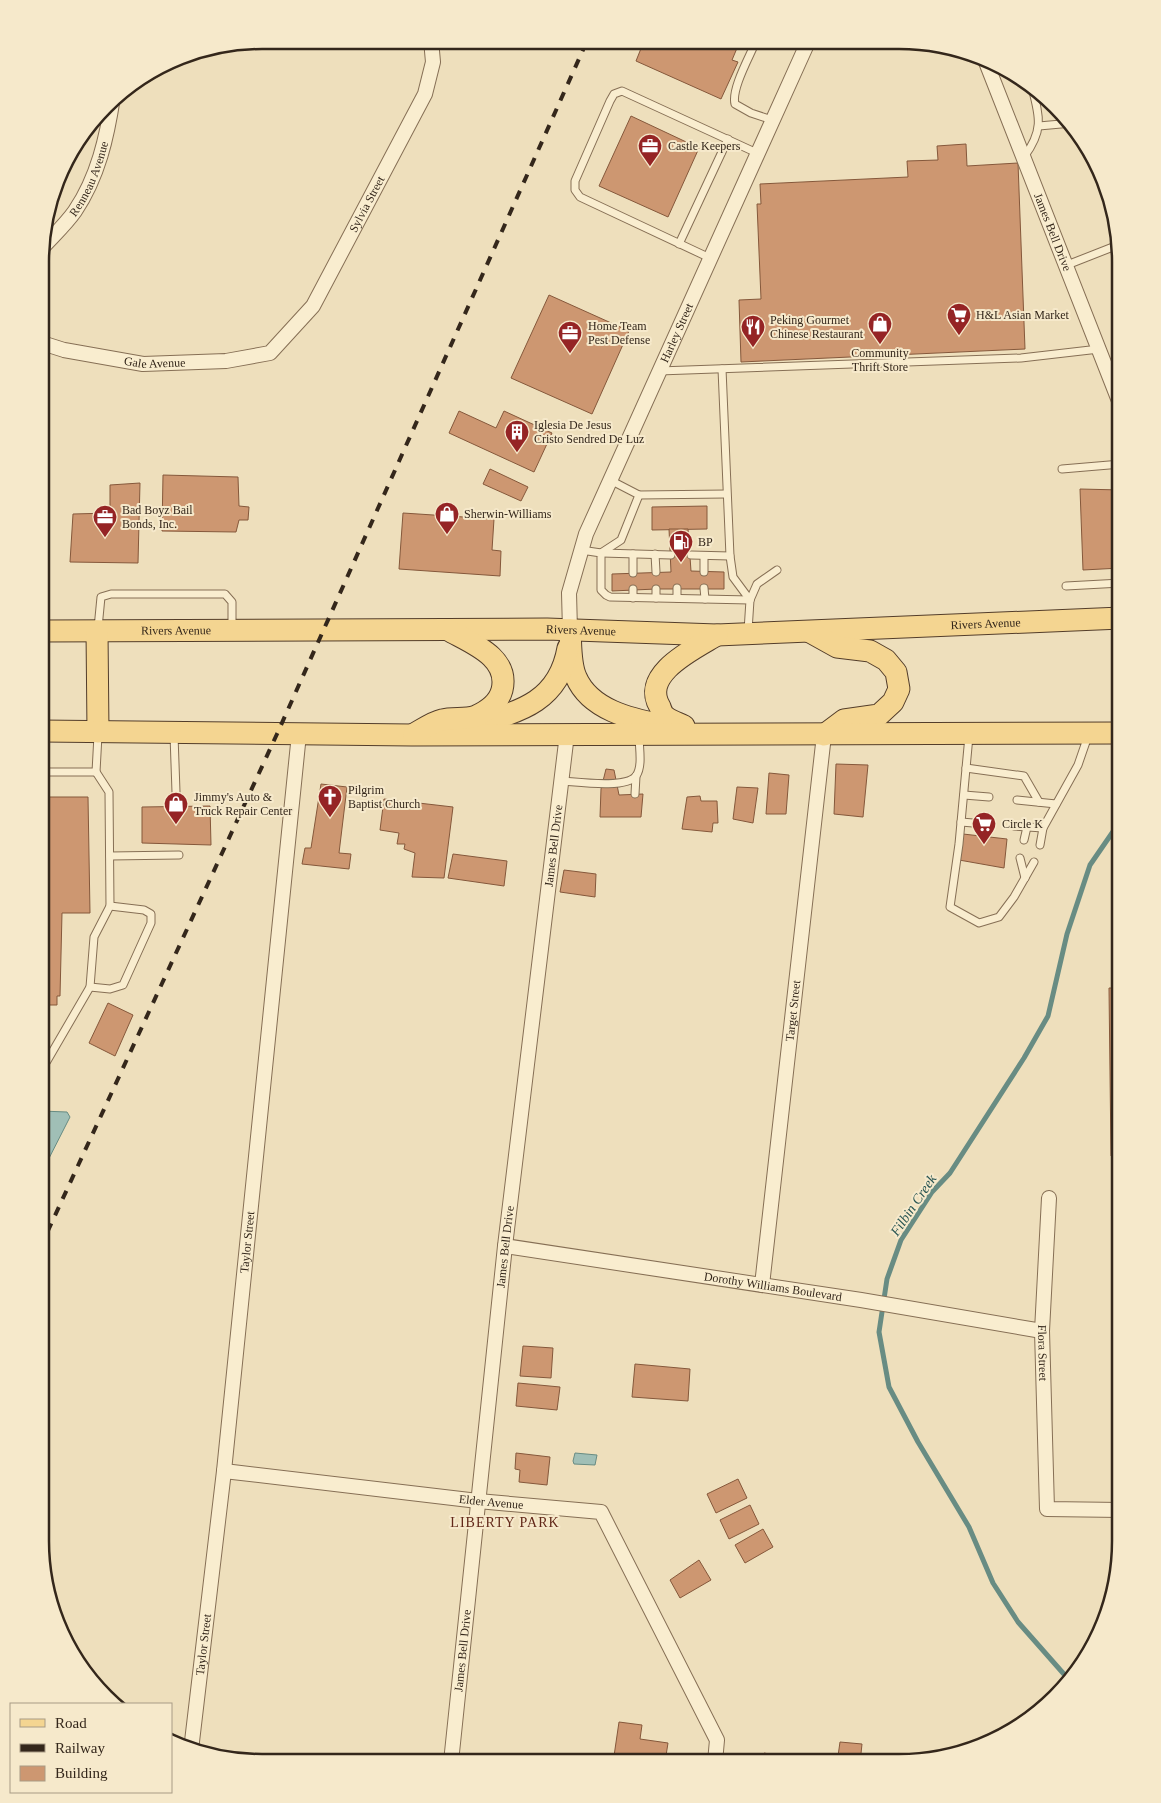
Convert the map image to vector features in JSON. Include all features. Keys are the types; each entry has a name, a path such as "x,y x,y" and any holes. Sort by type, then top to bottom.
{"main road":[{"name":"Rivers Avenue","path":"49,631 570,630 717,635 1112,618"},
{"path":"412,735 440,720 475,716 490,709 501,696 503,673 495,659 482,649 448,630"},
{"path":"570,630 571,654 576,677 588,694 603,706 620,714 696,733"},
{"path":"456,734 473,724 506,716 523,709 546,695 558,679 565,662 570,630"},
{"path":"97,631 98,732"},
{"path":"809,631 837,647 870,651 886,660 896,672 899,689 893,702 880,715 844,720 824,735"},
{"path":"696,733 665,716 656,701 655,686 663,673 675,662 717,635"},
{"path":"49,731 412,735 1112,733"}],"street":[{"name":"Sylvia Street","path":"270,354 313,306 425,94 433,62 432,49"},
{"name":"Harley Street","path":"570,630 569,593 586,534 802,49"},
{"name":"James Bell Drive","path":"989,69 1112,383"},
{"name":"Renneau Avenue","path":"50,239 74,212 82,198 103,150 110,112"},
{"name":"Gale Avenue","path":"49,345 64,350 143,364 226,361 270,354"},
{"name":"Taylor Street","path":"192,1743 224,1471 299,734"},
{"name":"James Bell Drive","path":"452,1754 505,1246 567,734"},
{"name":"Target Street","path":"762,1285 824,735"},
{"name":"Flora Street","path":"1049,1198 1042,1331 1047,1509 1112,1510"},
{"name":"Dorothy Williams Boulevard","path":"505,1246 860,1300 1042,1331"},
{"name":"Elder Avenue","path":"224,1471 478,1501 601,1512 717,1740 716,1754"}],"lane":[{"path":"753,49 736,89 735,104 740,108 772,120"},
{"path":"710,258 580,197 574,190 574,181 610,101 614,94 622,91 757,153"},
{"path":"1024,157 1034,144 1039,126 1039,116 1034,97"},
{"path":"1039,126 1061,124"},
{"path":"679,244 728,139"},
{"path":"1067,265 1112,247"},
{"path":"658,371 1021,358 1099,349"},
{"path":"722,369 730,556 733,577 750,600"},
{"path":"1062,469 1112,465"},
{"path":"610,480 639,495 726,494"},
{"path":"601,553 621,540 639,495"},
{"path":"581,550 601,553 671,555"},
{"path":"601,553 601,590 610,597 750,600"},
{"path":"633,554 633,573"},
{"path":"655,554 656,572"},
{"path":"691,555 730,556"},
{"path":"704,556 704,572"},
{"path":"748,634 750,600 757,584 776,570"},
{"path":"1066,586 1112,583"},
{"path":"656,588 656,598"},
{"path":"677,588 677,598"},
{"path":"704,588 705,599"},
{"path":"633,589 633,598"},
{"path":"97,631 101,597 111,594 225,594 232,602 232,631"},
{"path":"49,1058 90,987 94,936 110,906 109,792 96,772 98,732"},
{"path":"174,732 176,792"},
{"path":"1040,845 1043,828 1078,765 1089,733"},
{"path":"635,794 636,776 640,764 638,734"},
{"path":"970,734 950,907 979,923 999,917 1014,897 1034,862"},
{"path":"966,768 1024,776 1039,802"},
{"path":"49,772 96,772"},
{"path":"562,781 617,784 628,782 636,776"},
{"path":"964,795 989,797"},
{"path":"1017,800 1056,804"},
{"path":"961,822 985,824"},
{"path":"1014,826 1043,828"},
{"path":"1024,840 1027,827"},
{"path":"110,856 179,855"},
{"path":"1020,858 1025,878"},
{"path":"90,987 110,989 123,985 151,923 151,914 144,910 110,906"}],"water":[{"path":"49,1111 67,1112 70,1117 49,1158"},
{"path":"575,1453 597,1455 595,1465 574,1464"}],"building":[{"path":"641,49 737,49 732,60 738,62 721,99 636,61"},
{"name":"Castle Keepers","path":"631,116 699,148 668,217 599,186"},
{"path":"966,144 967,166 1018,163 1025,349 741,362 739,300 761,299 757,204 761,204 760,184 908,177 907,161 938,160 937,146"},
{"name":"Home Team Pest Defense","path":"549,295 629,331 592,414 511,378"},
{"name":"Iglesia De Jesus Cristo Sendred De Luz","path":"459,411 496,428 504,411 552,433 534,472 449,433"},
{"path":"490,469 528,487 521,501 483,484"},
{"path":"163,475 238,477 239,506 249,507 248,520 239,520 236,532 162,531"},
{"name":"Bad Boyz Bail Bonds, Inc.","path":"140,483 138,563 70,562 73,514 110,513 110,485"},
{"path":"1080,489 1112,490 1112,568 1083,570"},
{"path":"707,506 707,529 652,530 652,507"},
{"name":"Sherwin-Williams","path":"403,513 494,519 492,550 501,551 500,576 399,569"},
{"name":"BP","path":"669,529 688,529 691,571 724,572 724,589 612,591 612,574 671,572"},
{"path":"836,764 868,765 863,817 834,814"},
{"path":"606,769 614,770 619,795 643,794 641,817 600,817 601,789"},
{"path":"769,773 789,775 786,814 766,814"},
{"name":"Pilgrim Baptist Church","path":"321,784 347,787 339,853 351,854 349,869 302,864 305,848 311,848"},
{"path":"737,787 758,788 753,823 733,819"},
{"path":"700,796 701,801 717,801 718,823 713,823 712,832 682,829 687,797"},
{"path":"49,797 88,797 90,913 62,913 60,996 57,996 57,1005 49,1005"},
{"path":"384,799 453,807 444,878 412,877 415,853 404,849 405,844 397,844 399,833 380,830"},
{"name":"Jimmy's Auto & Truck Repair Center","path":"210,806 211,845 142,843 142,807"},
{"name":"Circle K","path":"963,834 1007,839 1004,868 959,860"},
{"path":"453,854 507,861 504,886 448,878"},
{"path":"564,870 596,874 595,897 560,892"},
{"path":"1109,988 1112,988 1111,1156"},
{"path":"108,1003 133,1015 115,1056 89,1043"},
{"path":"523,1346 553,1348 551,1378 520,1376"},
{"path":"635,1364 690,1369 688,1401 632,1397"},
{"path":"518,1383 560,1387 557,1410 516,1406"},
{"path":"516,1453 550,1457 547,1485 519,1482 520,1470 515,1469"},
{"path":"738,1479 747,1498 716,1513 707,1494"},
{"path":"750,1505 759,1524 729,1539 720,1520"},
{"path":"763,1529 773,1547 745,1563 735,1545"},
{"path":"699,1560 711,1580 680,1598 670,1580"},
{"path":"619,1722 642,1725 640,1739 668,1743 666,1754 614,1754"},
{"path":"840,1742 862,1744 861,1754 838,1754"}],"waterway":[{"name":"Filbin Creek","path":"1065,1675 1018,1622 993,1583 969,1527 918,1442 889,1387 879,1332 887,1279 901,1240 932,1192 950,1173 1024,1058 1048,1016 1067,934 1090,865 1112,833"}],"railway":[{"path":"49,1228 277,734 583,49"}],"place":[{"name":"Castle Keepers","path":"650,167"},
{"name":"H&L Asian Market","path":"959,336"},
{"name":"Community Thrift Store","path":"880,345"},
{"name":"Peking Gourmet Chinese Restaurant","path":"753,348"},
{"name":"Home Team Pest Defense","path":"570,354"},
{"name":"Iglesia De Jesus Cristo Sendred De Luz","path":"517,453"},
{"name":"Sherwin-Williams","path":"447,535"},
{"name":"Bad Boyz Bail Bonds, Inc.","path":"105,538"},
{"name":"BP","path":"681,563"},
{"name":"Pilgrim Baptist Church","path":"330,818"},
{"name":"Jimmy's Auto & Truck Repair Center","path":"176,825"},
{"name":"Circle K","path":"984,845"}],"district":[{"name":"LIBERTY PARK","path":"505,1522"}]}
